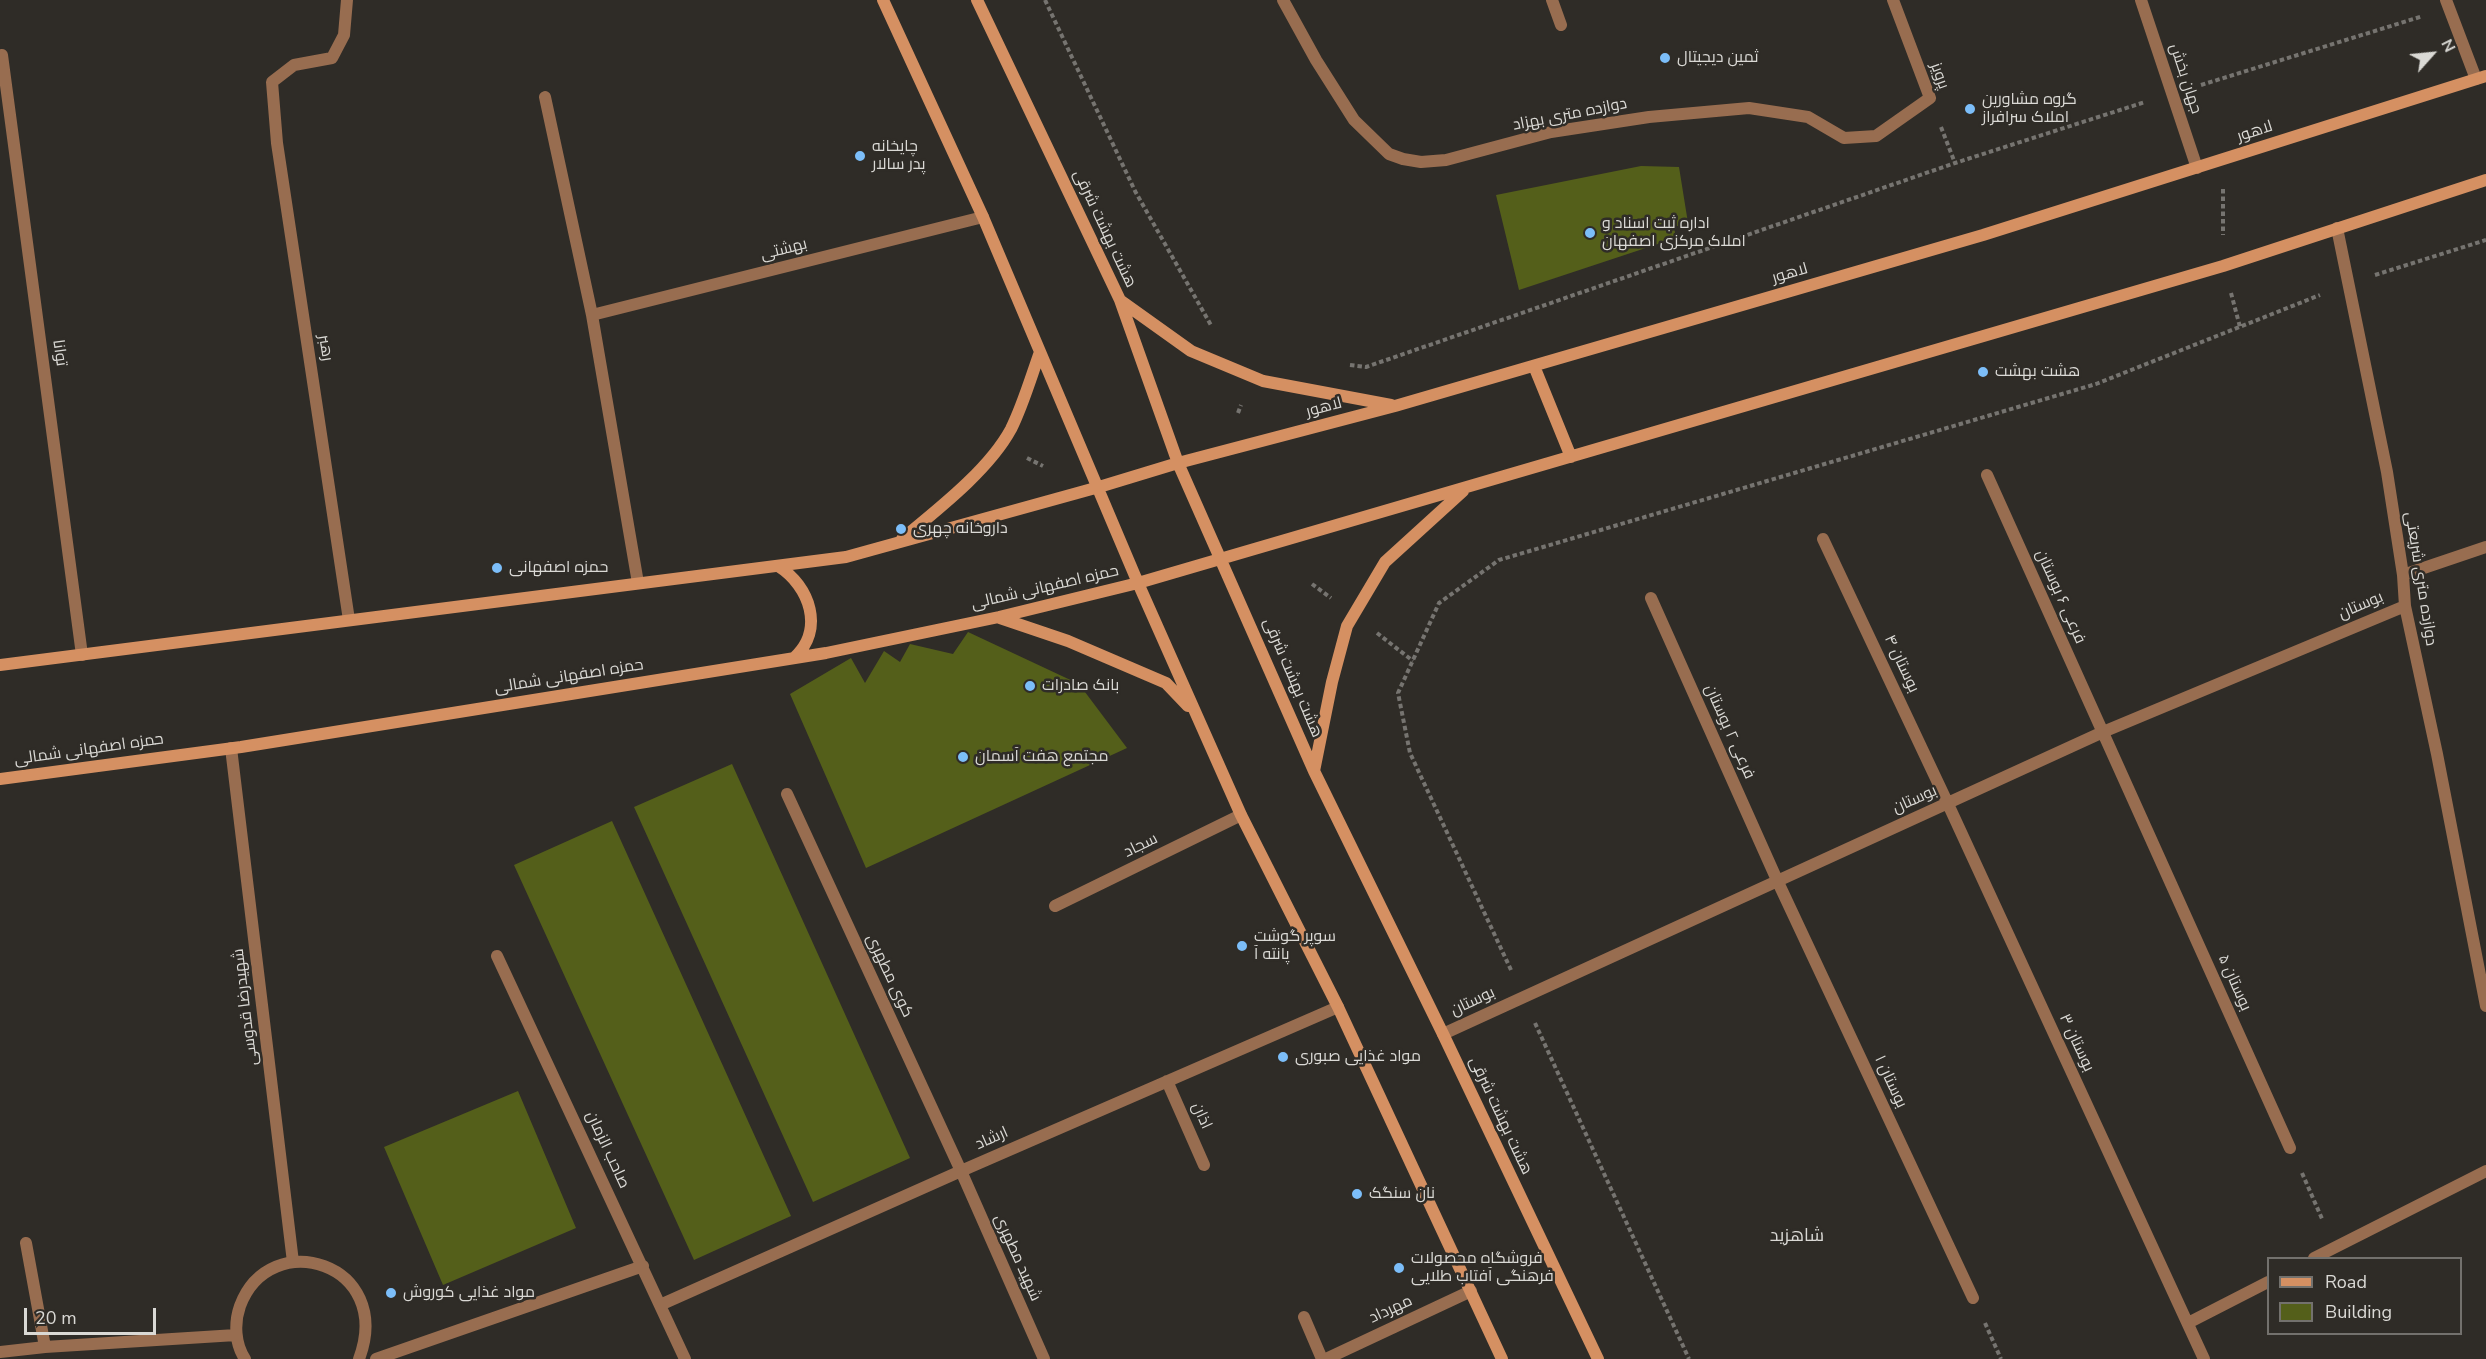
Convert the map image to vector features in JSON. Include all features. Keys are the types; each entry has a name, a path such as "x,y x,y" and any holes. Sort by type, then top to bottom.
{"main road":[{"path":"883,0 983,217 1138,583 1241,815 1338,1007 1502,1359"},
{"name":"هشت بهشت شرقی","path":"977,0 1120,300 1178,462 1314,771 1598,1359"},
{"name":"لاهور","path":"1099,487 1178,462 1395,406 1983,235 2481,77"},
{"path":"1138,583 2223,266 2486,180"},
{"path":"1120,300 1191,351 1263,381 1395,406"},
{"path":"896,544 953,496 999,445 1010,429 1040,352"},
{"path":"1534,366 1571,457"},
{"path":"0,665 846,557 1099,487"},
{"path":"1314,771 1332,682 1347,626 1385,562 1466,488"},
{"path":"778,566 795,580 808,603 811,614 809,639 803,650 794,658"},
{"name":"حمزه اصفهانی شمالی","path":"0,779 231,747 826,653 999,617 1138,583"},
{"path":"999,617 1068,641 1166,683 1195,713"}],"street":[{"name":"رهبر","path":"346,0 344,35 332,58 294,65 272,82 276,133 349,620"},
{"name":"دوازده متری بهزاد","path":"1283,0 1316,60 1354,120 1389,154 1421,162 1446,160 1551,132 1649,117 1749,108 1808,117 1844,138 1876,136 1930,98"},
{"path":"1552,0 1561,25"},
{"name":"پرویز","path":"1893,0 1930,98"},
{"name":"جهان بخش","path":"2141,0 2197,168"},
{"path":"2447,4 2481,77"},
{"name":"توانا","path":"2,55 82,655"},
{"path":"545,97 592,315 638,583"},
{"name":"بهشتی","path":"592,315 983,217"},
{"name":"دوازده متری شریعتی","path":"2337,228 2387,472 2403,575 2405,606 2437,754 2486,1006"},
{"name":"فرعی ۶ بوستان","path":"1987,475 2103,732"},
{"name":"بوستان ۴","path":"1823,539 1948,804"},
{"path":"2403,575 2486,547"},
{"name":"فرعی ۲ بوستان","path":"1651,598 1776,880"},
{"name":"بوستان","path":"1443,1034 2103,732 2405,606"},
{"name":"بوستان ۵","path":"2103,732 2290,1148"},
{"name":"شهیدرضا قدوسی","path":"231,747 293,1262"},
{"name":"کوی مطهری","path":"787,794 961,1171"},
{"name":"بوستان ۳","path":"1948,804 2204,1359"},
{"name":"سجاد","path":"1054,906 1241,815"},
{"name":"بوستان ۱","path":"1776,880 1973,1298"},
{"name":"صاحب الزمان","path":"497,956 685,1359"},
{"name":"ارشاد","path":"660,1305 1338,1007"},
{"name":"اذان","path":"1167,1081 1204,1165"},
{"name":"شهید مطهری","path":"961,1171 1044,1359"},
{"path":"2316,1257 2486,1171"},
{"path":"26,1243 45,1347"},
{"path":"245,1359 236,1335 237,1315 244,1295 257,1279 274,1268 293,1262 314,1263 334,1270 350,1283 362,1301 367,1321 365,1342 359,1359"},
{"path":"376,1359 643,1266"},
{"path":"2188,1323 2267,1283"},
{"name":"مهرداد","path":"1304,1317 1324,1359 1471,1291"},
{"path":"0,1353 45,1347 236,1335"}],"path":[{"path":"1045,0 1135,191 1212,328 1222,333"},
{"path":"1343,364 1366,367 1955,163 2447,4"},
{"name":"پرویز","path":"1930,98 1955,163"},
{"path":"2223,159 2223,266 2240,327"},
{"path":"1689,1359 1410,753 1398,693 1440,603 1499,560 2096,384 2347,284 2486,240"},
{"path":"2290,1148 2335,1248"},
{"path":"1973,1298 2001,1359"}],"building":[{"name":"اداره ثبت اسناد و املاک مرکزی اصفهان","path":"1641,166 1679,167 1688,223 1674,227 1676,238 1519,290 1496,195"},
{"name":"مجتمع هفت آسمان","path":"968,632 1079,684 1127,748 866,868 790,694 851,658 865,683 884,651 900,662 910,644 953,654"},
{"path":"732,764 910,1158 813,1202 634,807"},
{"path":"612,821 791,1216 694,1260 514,865"},
{"path":"518,1091 576,1228 443,1285 384,1147"}],"place":[{"name":"ثمین دیجیتال","path":"1665,58"},
{"name":"گروه مشاورین املاک سرافراز","path":"1970,109"},
{"name":"چایخانه پدر سالار","path":"860,156"},
{"name":"اداره ثبت اسناد و املاک مرکزی اصفهان","path":"1590,233"},
{"name":"هشت بهشت","path":"1983,372"},
{"name":"داروخانه چهری","path":"901,529"},
{"name":"حمزه اصفهانی","path":"497,568"},
{"name":"بانک صادرات","path":"1030,686"},
{"name":"مجتمع هفت آسمان","path":"963,757"},
{"name":"سوپر گوشت پانته آ","path":"1242,946"},
{"name":"مواد غذایی صبوری","path":"1283,1057"},
{"name":"نان سنگک","path":"1357,1194"},
{"name":"فروشگاه محصولات فرهنگی آفتاب طلایی","path":"1399,1268"},
{"name":"مواد غذایی کوروش","path":"391,1293"}],"district":[{"name":"شاهزید","path":"1797,1237"}]}
